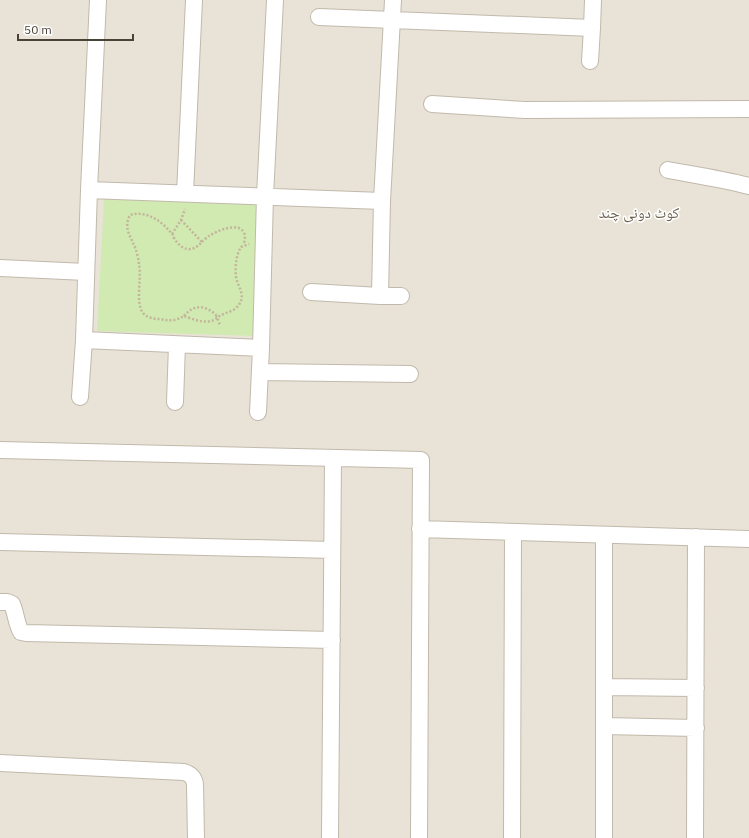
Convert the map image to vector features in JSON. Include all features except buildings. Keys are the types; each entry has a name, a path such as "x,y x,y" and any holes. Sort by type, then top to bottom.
{"street":[{"path":"80,397 84,340 98,0"},
{"path":"185,193 194,0"},
{"path":"258,412 263,244 275,0"},
{"path":"380,296 382,200 393,0"},
{"path":"590,61 593,0"},
{"path":"319,17 592,28"},
{"path":"432,104 525,110 749,109"},
{"path":"668,170 749,186"},
{"path":"89,190 382,200"},
{"path":"0,268 86,272"},
{"path":"311,292 401,296"},
{"path":"84,340 261,348"},
{"path":"175,402 178,345"},
{"path":"260,372 410,374"},
{"path":"0,450 421,460 420,838"},
{"path":"330,838 333,458"},
{"path":"420,529 749,539"},
{"path":"512,838 513,532"},
{"path":"604,535 604,838"},
{"path":"695,838 696,537"},
{"path":"0,542 332,550"},
{"path":"0,602 12,604 19,628 21,632 26,633 332,640"},
{"path":"604,687 696,688"},
{"path":"604,726 696,728"},
{"path":"0,763 187,773 192,776 195,784 196,838"}],"path":[{"path":"172,234 181,220 186,205 185,193"},
{"path":"220,325 216,315 209,309 203,307 196,307 184,316 175,320 149,317 142,312 139,302 140,266 136,249 127,231 127,221 130,215 140,214 150,216 164,224 175,239 185,249 189,250 198,246 209,236 218,231 234,227 241,229 244,232 244,245"},
{"path":"181,220 202,242"},
{"path":"184,316 208,321 233,311 241,302 242,294 236,278 236,261 238,251 244,245 263,244"}],"shaded area":[{"path":"0,0 749,0 749,838 0,838"}],"green space":[{"path":"104,199 259,205 254,336 97,331"}],"district":[{"name":"کوٹ دونی چند","path":"639,213"}]}
